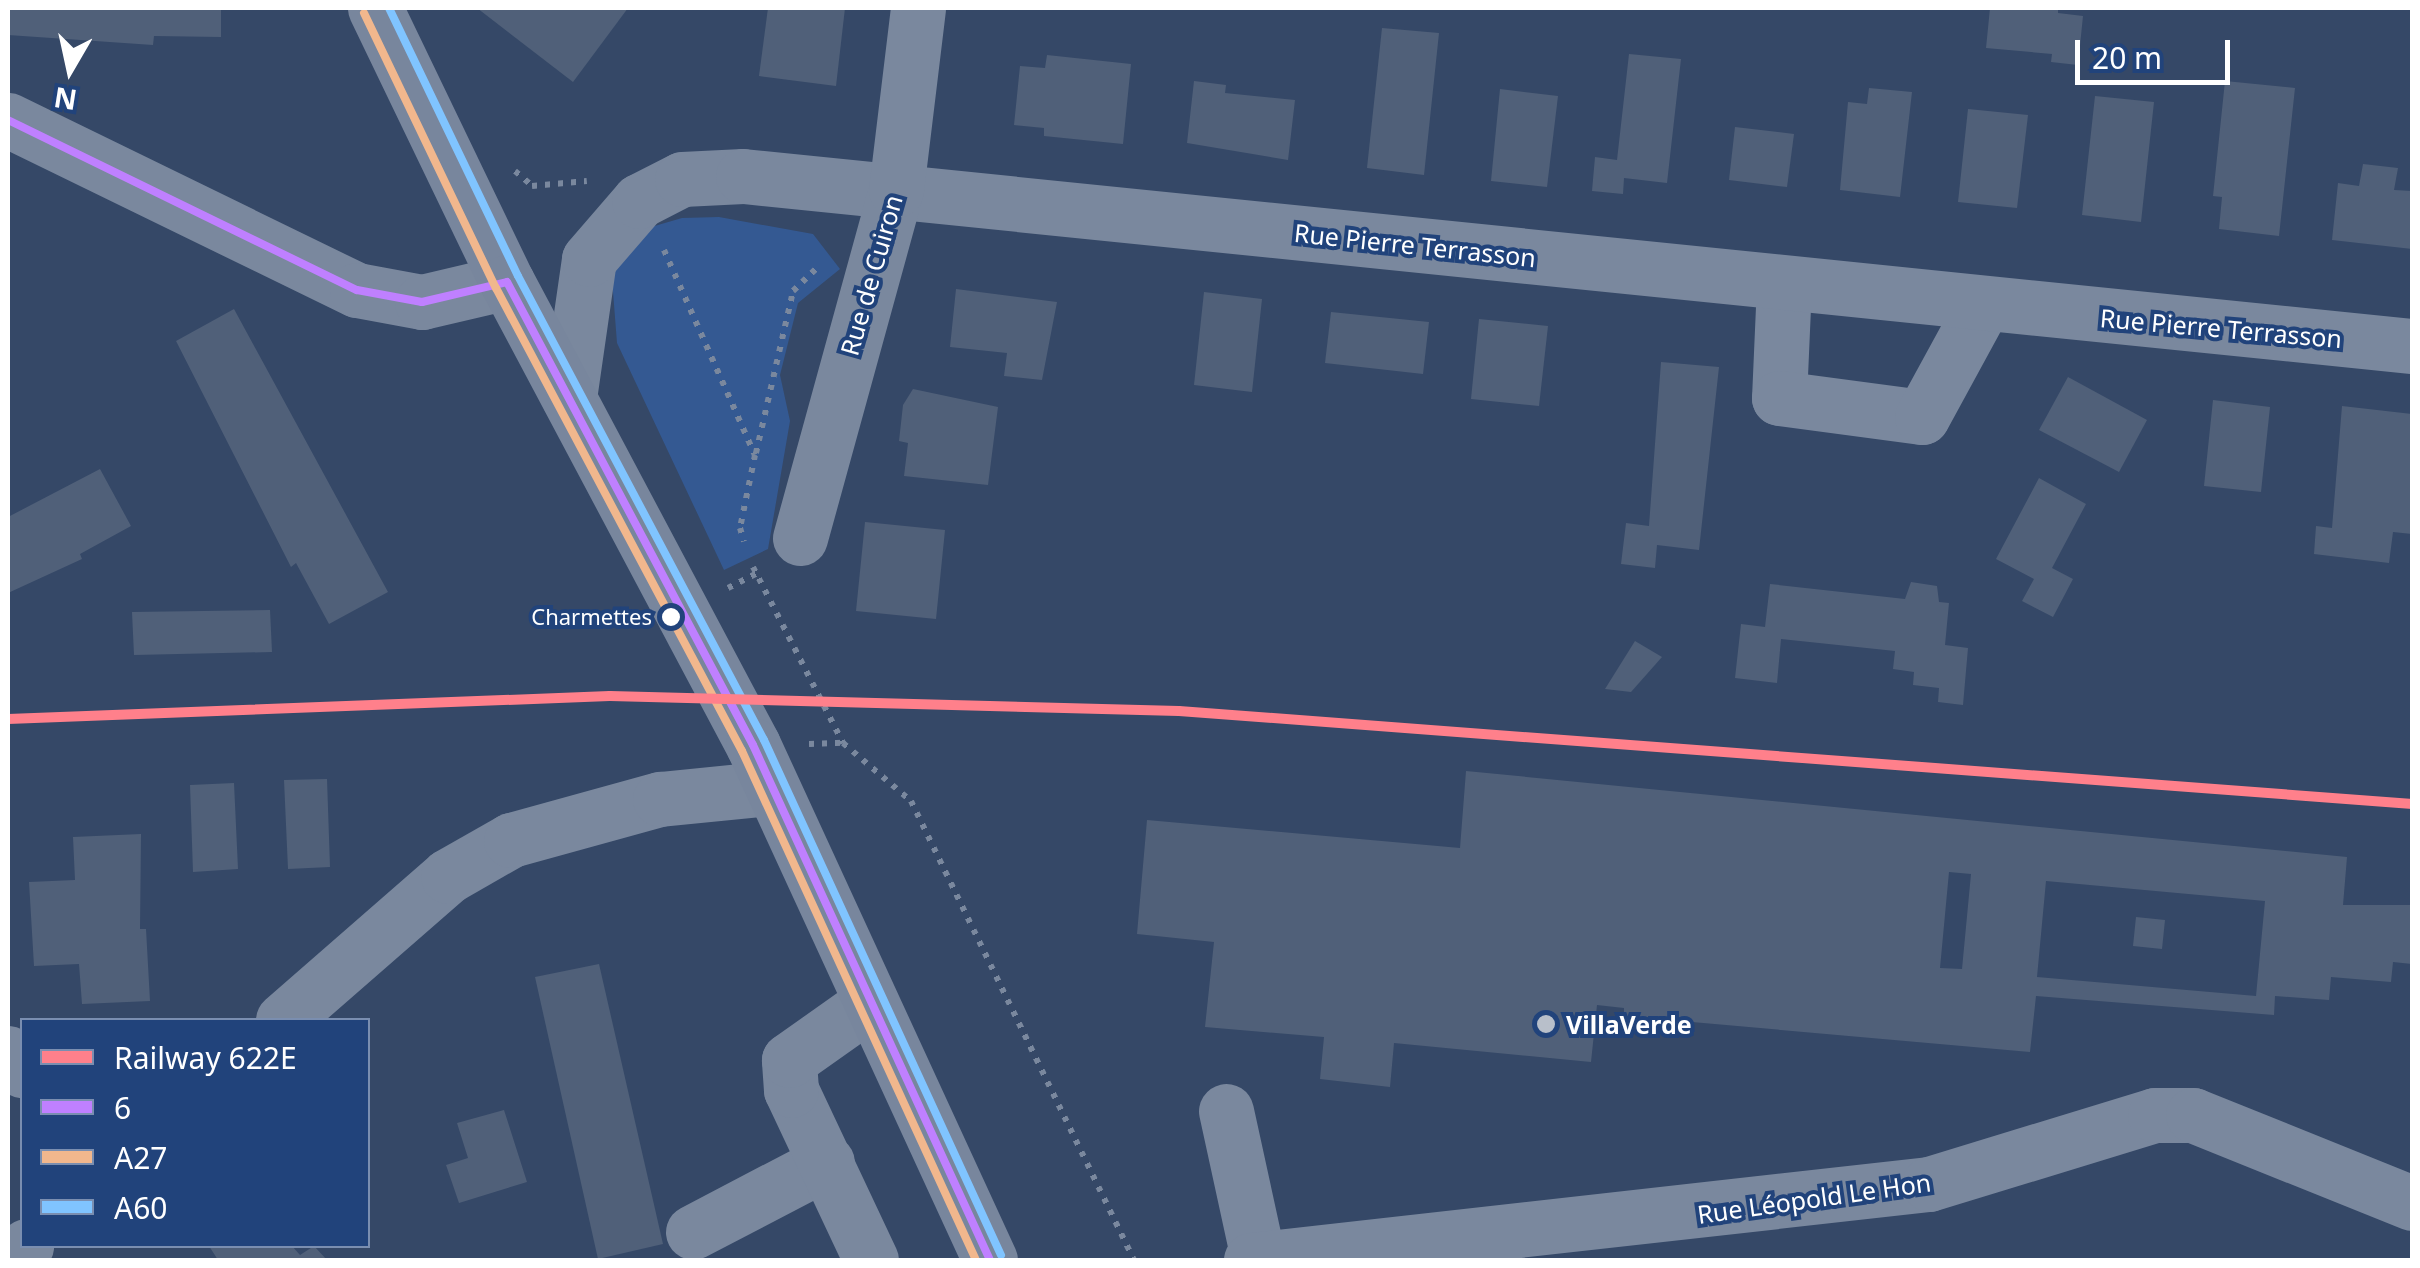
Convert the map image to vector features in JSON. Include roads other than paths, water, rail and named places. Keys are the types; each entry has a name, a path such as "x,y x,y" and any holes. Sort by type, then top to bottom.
{"main road":[{"path":"374,8 507,282 771,788 990,1260"}],"street":[{"name":"Rue de Cuiron","path":"800,538 896,190 928,13"},
{"path":"8,120 357,290 422,302 507,282"},
{"name":"Rue Pierre Terrasson","path":"568,398 589,259 639,201 682,179 744,176 2412,346"},
{"path":"1784,284 1779,398 1922,417 1983,305"},
{"path":"285,1018 448,876 511,840 660,799 771,788"},
{"path":"871,1002 789,1060 791,1090 871,1260"},
{"path":"1226,1111 1254,1259"},
{"name":"Rue Léopold Le Hon","path":"1254,1259 1662,1219 1930,1184 2154,1115 2192,1116 2412,1204"},
{"path":"693,1232 826,1162"}],"rail line":[{"name":"622E","path":"8,719 610,696 1179,711 2412,804"}],"place":[{"name":"Charmettes","path":"671,617"},
{"name":"VillaVerde","path":"1546,1024"}]}
